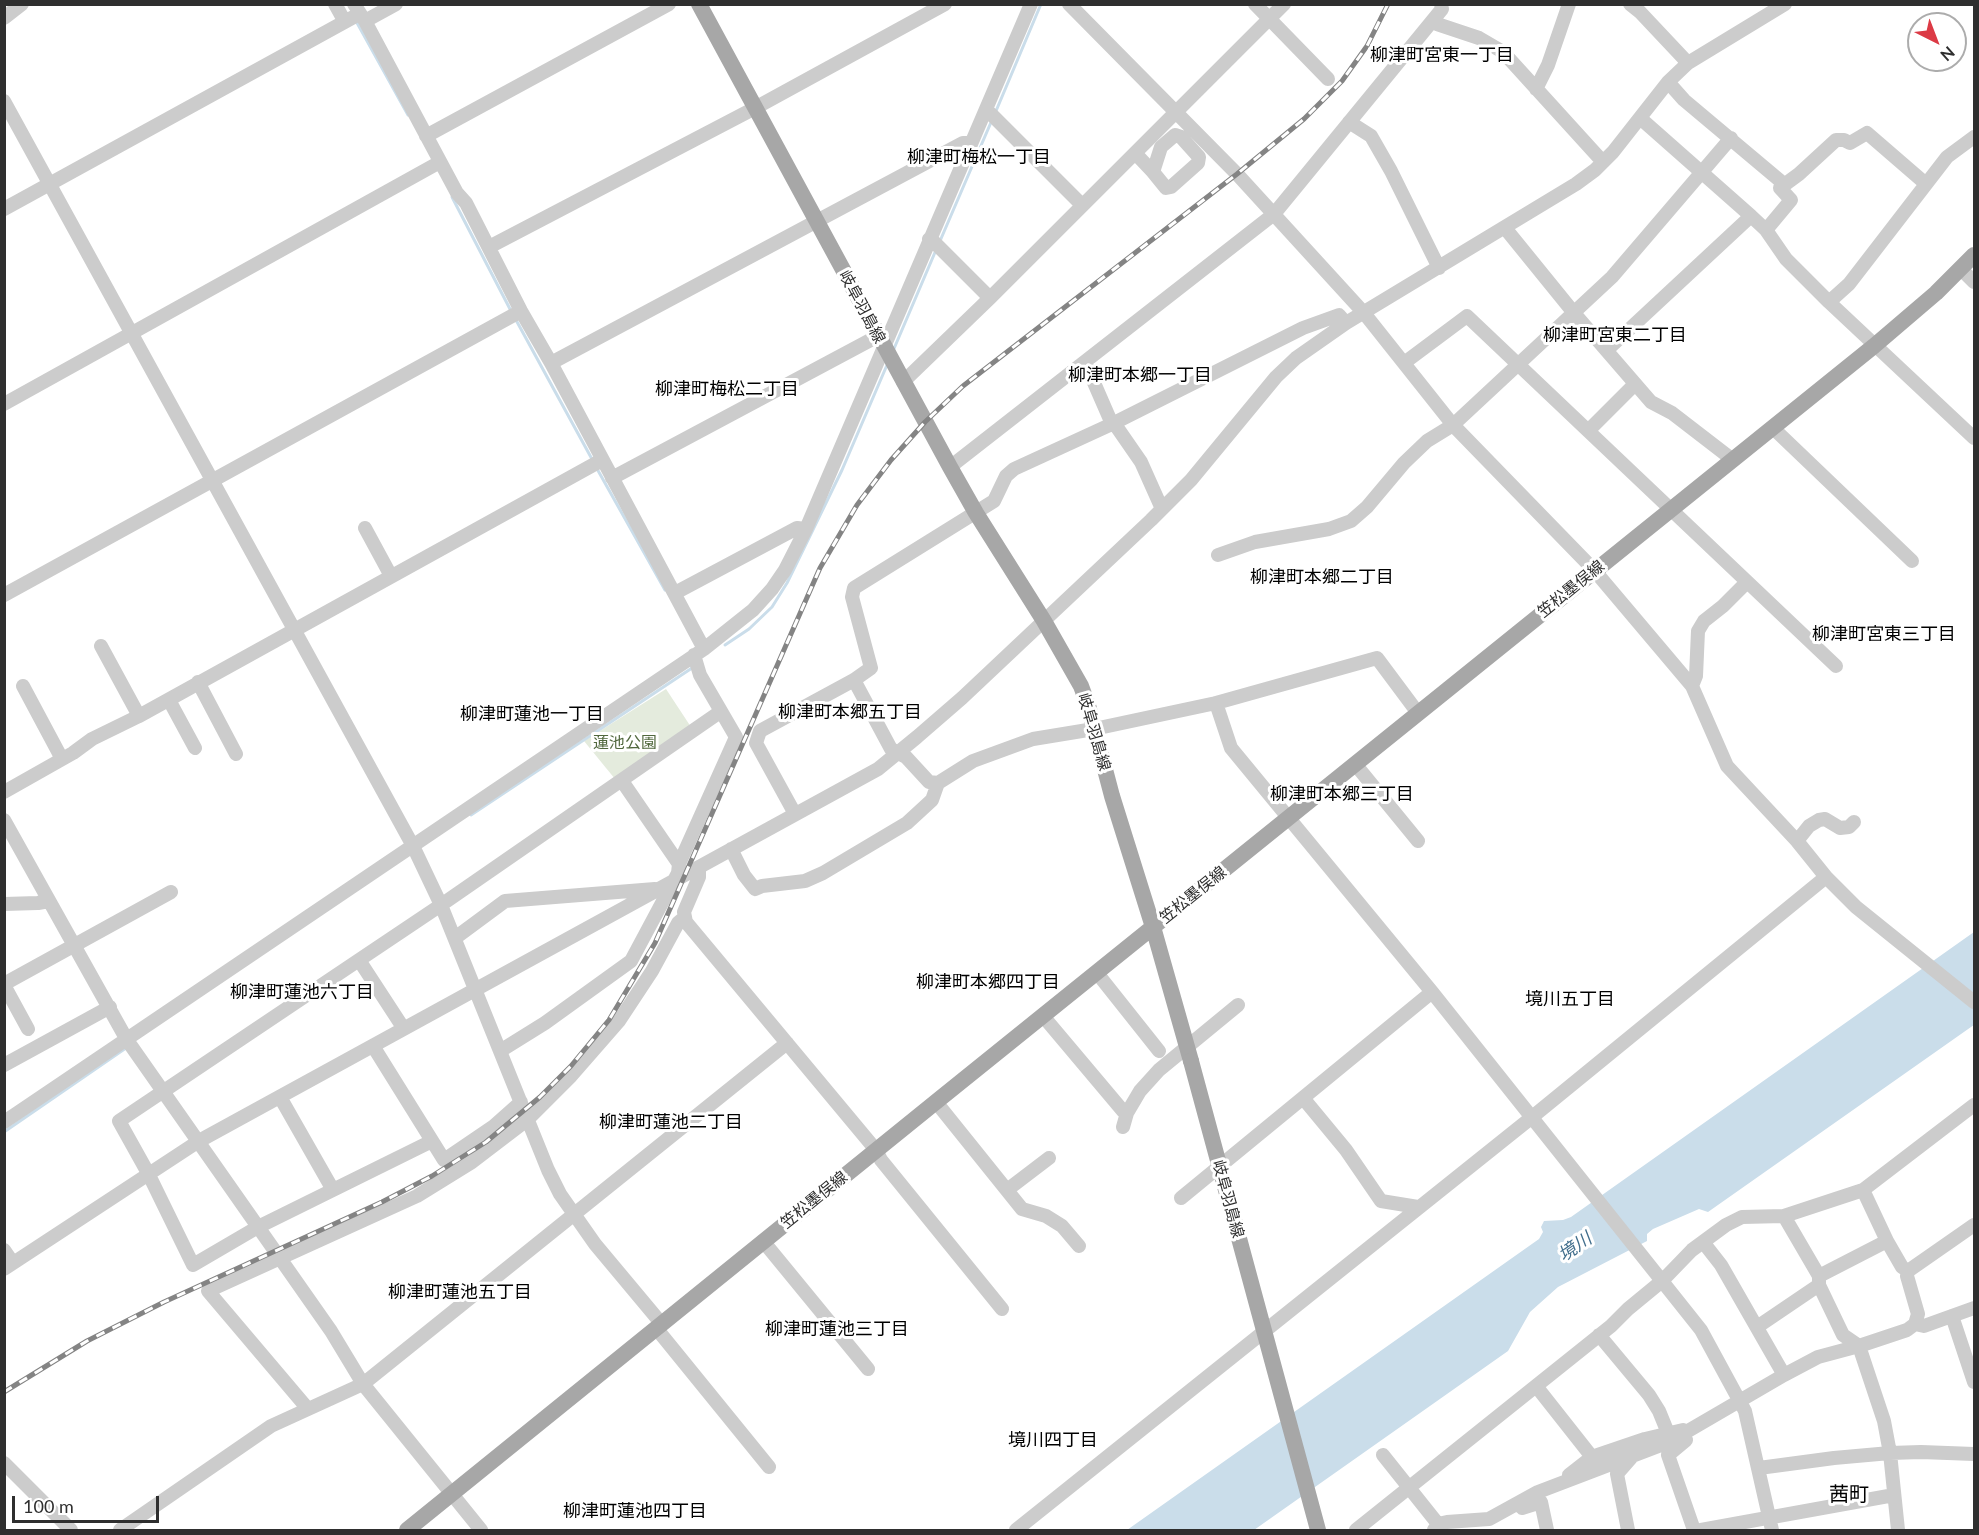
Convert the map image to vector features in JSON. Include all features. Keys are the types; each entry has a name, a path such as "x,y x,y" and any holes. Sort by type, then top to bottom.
{"main road":[{"name":"岐阜羽島線","path":"699,4 950,467 1081,686 1189,1053 1318,1530"},
{"name":"笠松墨俣線","path":"407,1530 1874,346 1974,255"}],"street":[{"path":"4,18 22,4"},
{"path":"335,4 345,22"},
{"path":"4,209 359,13 396,4"},
{"path":"426,136 669,4"},
{"path":"489,247 755,108 945,4"},
{"path":"5,1119 127,1040 414,846 699,652 753,610 772,589 806,529 881,341 929,239 1031,4"},
{"path":"1255,4 1328,79"},
{"path":"903,382 1284,4"},
{"path":"950,467 1274,214 1442,9 1441,4"},
{"path":"1536,89 1548,65 1569,4"},
{"path":"4,1250 9,1266 199,1141 878,769 962,698 1162,509 1191,480 1276,377 1312,346 1346,323 1576,184 1603,162 1668,82 1688,63 1785,4"},
{"path":"1640,7 1688,63"},
{"path":"1079,8 1274,214 1364,313 1454,425 1594,570 1692,686 1727,766 1797,841 1826,877 1856,907 1974,1002"},
{"path":"359,13 489,247 520,311 551,363 675,593 699,652 700,675 736,737 679,864 678,873 666,885 631,961 545,1023 500,1051"},
{"path":"1432,21 1479,38 1503,52 1603,162"},
{"path":"1668,82 1684,100 1784,184"},
{"path":"4,100 414,846 441,905 548,1170 573,1215 769,1467"},
{"path":"985,112 991,114 1082,205"},
{"path":"1640,118 1766,230 1786,259 1874,346 1974,438"},
{"path":"1349,122 1371,136 1439,268"},
{"path":"1766,230 1791,200 1780,188 1800,174 1836,141 1844,140 1850,143 1867,133 1926,184"},
{"path":"1829,302 1849,284 1947,157 1974,137"},
{"path":"1218,555 1255,542 1329,529 1351,520 1427,441 1454,425 1574,313 1644,241 1731,138"},
{"path":"551,363 963,143 971,143"},
{"path":"1136,153 1153,172"},
{"path":"4,404 440,162"},
{"path":"1607,350 1751,216"},
{"path":"1505,228 1651,402 1672,413 1733,460"},
{"path":"929,239 990,298"},
{"path":"1961,269 1974,282"},
{"path":"4,595 520,311"},
{"path":"795,814 756,742 760,731 854,680 871,668 852,597 854,588 994,501 1006,476 1014,469 1113,423 1303,328 1339,315 1346,323"},
{"path":"1404,363 1467,316 1836,666"},
{"path":"612,478 881,341"},
{"path":"1085,362 1113,423 1141,462 1162,509"},
{"path":"1589,430 1635,384"},
{"path":"1773,428 1912,561"},
{"path":"4,792 92,739 169,700 602,460"},
{"path":"365,528 392,576"},
{"path":"675,593 797,528 806,529"},
{"path":"1692,686 1696,676 1698,631 1704,621 1746,583"},
{"path":"101,646 139,716"},
{"path":"731,849 744,875 755,890 762,885 805,881 823,873 907,823 932,800 938,783 973,761 1003,749 1033,739 1094,729 1216,703 1377,658 1418,713"},
{"path":"854,680 891,749 899,753 929,782 938,783"},
{"path":"198,682 236,754"},
{"path":"23,686 62,759"},
{"path":"169,700 195,748"},
{"path":"1216,703 1231,748 1432,992 1701,1330 1745,1411 1771,1524"},
{"path":"432,1141 258,1227 193,1265 148,1173 119,1122 441,905 720,711"},
{"path":"1354,764 1419,841"},
{"path":"622,781 679,864"},
{"path":"1797,841 1809,826 1819,820 1825,819 1840,828 1849,827 1854,822"},
{"path":"4,820 127,1040 281,1258 331,1331 363,1384 480,1530"},
{"path":"699,867 699,877 684,912 684,918 876,1150 881,1160 1002,1309"},
{"path":"1016,1530 1531,1118 1826,877"},
{"path":"454,938 505,901 666,885"},
{"path":"28,1029 4,985 171,892"},
{"path":"4,904 49,901"},
{"path":"308,1409 208,1291 417,1196 472,1162 527,1120 577,1070 619,1021 652,971 678,923 684,918"},
{"path":"359,960 404,1029"},
{"path":"1097,973 1159,1051"},
{"path":"1181,1198 1432,992"},
{"path":"1123,1127 1127,1113 1140,1091 1159,1070 1189,1053 1238,1005"},
{"path":"4,1065 110,1007"},
{"path":"1043,1016 1127,1113"},
{"path":"120,1530 271,1426 363,1384 787,1043"},
{"path":"373,1046 444,1160 494,1126 521,1102"},
{"path":"280,1097 333,1190"},
{"path":"1303,1098 1346,1150 1381,1202 1418,1207"},
{"path":"936,1102 1022,1209 1046,1216 1062,1226 1079,1246"},
{"path":"1356,1530 1599,1335 1662,1281 1692,1250 1726,1225 1742,1217 1784,1216 1863,1190 1973,1109"},
{"path":"1007,1190 1049,1158"},
{"path":"1863,1190 1887,1241 1902,1267 1908,1270"},
{"path":"1784,1216 1819,1280 1843,1335 1859,1346 1884,1421 1890,1453 1898,1530"},
{"path":"1465,1530 1538,1492 1669,1442 1818,1357 1907,1330 1915,1324 1918,1314 1907,1276 1908,1270 1974,1225"},
{"path":"763,1241 868,1369"},
{"path":"1757,1327 1819,1280 1887,1241"},
{"path":"1703,1242 1721,1265 1784,1375"},
{"path":"1915,1324 1924,1326 1974,1308"},
{"path":"1952,1316 1974,1382"},
{"path":"1599,1335 1648,1395 1659,1411 1668,1433"},
{"path":"1536,1386 1592,1456"},
{"path":"1694,1530 1668,1455 1702,1424"},
{"path":"1383,1455 1436,1527 1500,1517 1533,1503 1541,1502 1569,1484 1572,1478 1570,1474 1592,1456 1668,1433 1684,1430 1687,1432"},
{"path":"1759,1468 1890,1453 1974,1454"},
{"path":"1617,1474 1633,1457"},
{"path":"4,1463 71,1530"},
{"path":"1572,1478 1617,1474"},
{"path":"1617,1474 1628,1530"},
{"path":"1701,1530 1771,1524 1894,1495"},
{"path":"1541,1502 1547,1530"}],"green space":[{"name":"蓮池公園","path":"666,689 691,727 615,779 584,741"}],"water":[{"name":"境川","path":"1974,932 1974,1025 1708,1212 1699,1209 1653,1229 1647,1234 1647,1241 1558,1287 1530,1312 1508,1351 1254,1530 1127,1530 1539,1239 1543,1232 1541,1227 1544,1221 1571,1217"}],"waterway":[{"path":"996,111 1041,4"},
{"path":"356,21 408,115"},
{"path":"940,241 992,120"},
{"path":"452,197 511,311"},
{"path":"893,351 936,250"},
{"path":"516,320 593,461"},
{"path":"725,645 749,629 772,607 787,583 842,470 887,365"},
{"path":"596,467 665,590"},
{"path":"471,815 692,668"},
{"path":"4,1132 126,1048"}],"railway":[{"path":"4,1392 87,1341 164,1302 382,1202 432,1176 486,1142 540,1097 571,1066 609,1020 655,943 820,568 857,505 891,460 925,422 963,386 1237,174 1304,119 1342,81 1367,46 1388,4"}],"district":[{"name":"柳津町宮東一丁目","path":"1442,55"},
{"name":"柳津町梅松一丁目","path":"979,157"},
{"name":"柳津町宮東二丁目","path":"1615,335"},
{"name":"柳津町本郷一丁目","path":"1140,375"},
{"name":"柳津町梅松二丁目","path":"727,389"},
{"name":"柳津町本郷二丁目","path":"1322,577"},
{"name":"柳津町宮東三丁目","path":"1884,634"},
{"name":"柳津町本郷五丁目","path":"850,712"},
{"name":"柳津町蓮池一丁目","path":"532,714"},
{"name":"柳津町本郷三丁目","path":"1342,794"},
{"name":"柳津町本郷四丁目","path":"988,982"},
{"name":"柳津町蓮池六丁目","path":"302,992"},
{"name":"境川五丁目","path":"1570,999"},
{"name":"柳津町蓮池二丁目","path":"671,1122"},
{"name":"柳津町蓮池五丁目","path":"460,1292"},
{"name":"柳津町蓮池三丁目","path":"837,1329"},
{"name":"境川四丁目","path":"1053,1440"},
{"name":"茜町","path":"1849,1495"},
{"name":"柳津町蓮池四丁目","path":"635,1511"}]}
